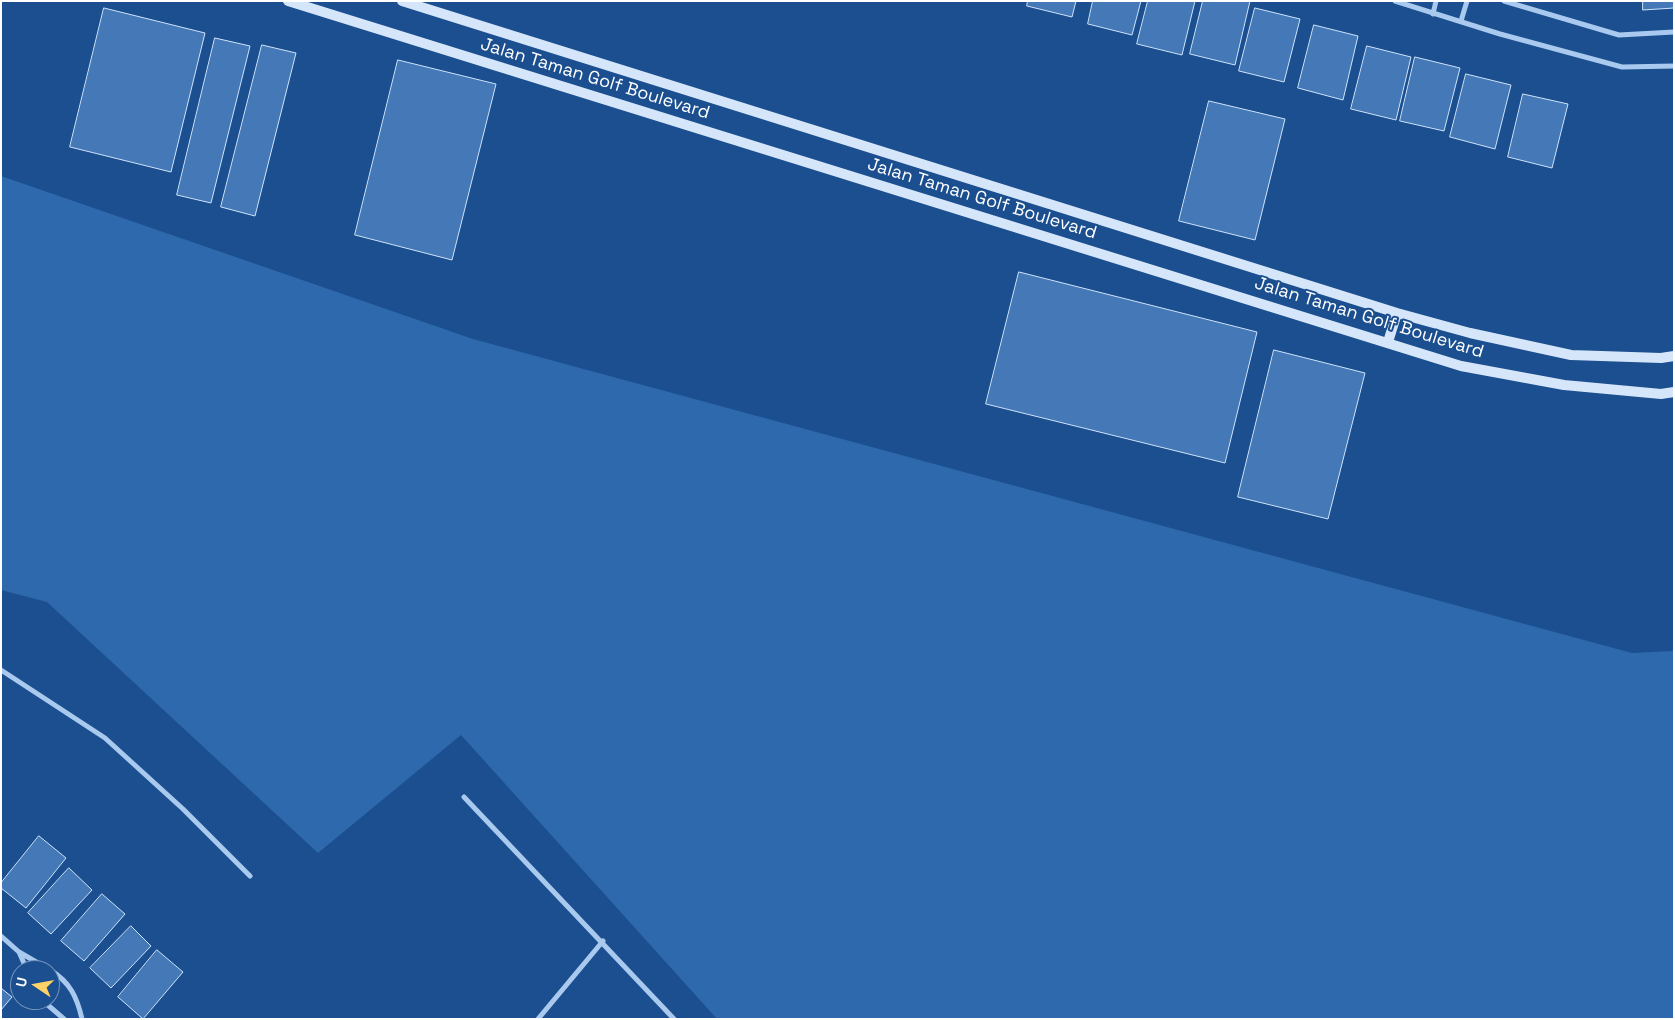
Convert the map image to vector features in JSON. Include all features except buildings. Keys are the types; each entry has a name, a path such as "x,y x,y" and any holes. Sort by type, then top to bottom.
{"street":[{"name":"Jalan Taman Golf Boulevard","path":"288,1 1461,366 1564,385 1661,394 1674,392"},
{"name":"Jalan Taman Golf Boulevard","path":"402,1 1397,313 1470,333 1571,354 1661,358 1674,356"},
{"path":"1395,1 1433,14 1622,67 1674,66"},
{"path":"1433,14 1436,1"},
{"path":"1461,22 1468,1"},
{"path":"1504,1 1619,35 1674,32"},
{"path":"1388,342 1397,313"},
{"path":"1,670 105,738 183,808 250,876"},
{"path":"464,797 674,1019"},
{"path":"1,936 19,952 33,960"},
{"path":"538,1019 602,941"},
{"path":"19,952 23,960"},
{"path":"60,977 68,983 74,993 82,1019"},
{"path":"54,1010 64,1019"}],"shaded area":[{"path":"1,176 473,339 1632,653 1674,651 1674,1019 717,1019 461,735 318,853 47,602 1,590"}]}
